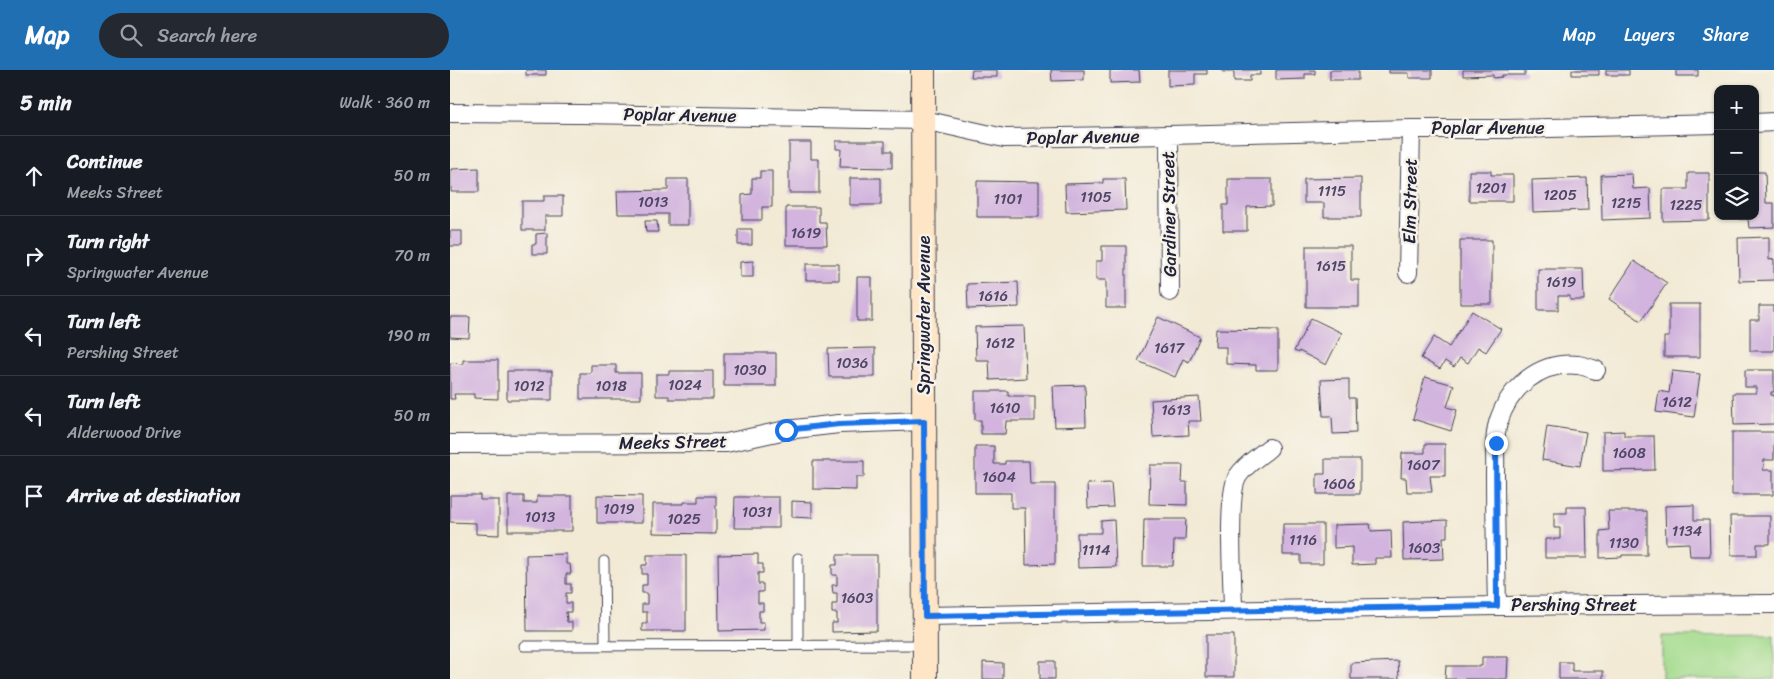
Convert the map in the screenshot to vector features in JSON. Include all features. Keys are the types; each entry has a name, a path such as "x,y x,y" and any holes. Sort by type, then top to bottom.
{"street":[{"name":"Springwater Avenue","path":"923,70 925,679"},
{"name":"Poplar Avenue","path":"450,113 924,120 1004,138 1714,124"},
{"path":"1759,123 1774,122"},
{"name":"Elm Street","path":"1408,273 1411,129"},
{"name":"Gardiner Street","path":"1168,135 1170,292"},
{"path":"1497,606 1495,499 1498,423 1518,388 1532,374 1558,366 1579,365 1596,370"},
{"name":"Meeks Street","path":"450,444 726,443 786,430 830,425 924,421"},
{"path":"1233,610 1231,502 1236,478 1249,464 1269,448"},
{"name":"Pershing Street","path":"925,616 1497,606 1774,604"}],"lane":[{"path":"798,558 798,645"},
{"path":"604,560 605,646"},
{"path":"524,646 925,645"}],"green space":[{"path":"1774,635 1774,679 1662,679 1662,636"}],"building":[{"path":"526,70 546,70 546,75 526,75"},
{"path":"972,70 997,70 997,77 971,77"},
{"path":"1051,70 1084,70 1084,80 1052,81"},
{"path":"1110,70 1139,70 1140,82 1110,83"},
{"path":"1168,70 1207,70 1207,74 1195,74 1195,85 1168,86"},
{"path":"1223,70 1260,70 1260,75 1250,75 1250,81 1234,81 1234,72 1223,72"},
{"path":"1276,70 1315,70 1315,74 1305,74 1305,79 1276,80"},
{"path":"1330,70 1358,70 1358,80 1330,80"},
{"path":"1389,70 1432,70 1432,78 1409,78 1409,73 1389,73"},
{"path":"1463,70 1525,70 1525,75 1502,75 1502,77 1493,78 1493,75 1463,76"},
{"path":"1572,70 1599,70 1599,75 1572,75"},
{"path":"1606,70 1629,70 1629,75 1606,75"},
{"path":"1676,70 1698,70 1698,76 1676,76"},
{"path":"836,141 885,141 885,151 892,151 892,168 840,167 841,149 836,149"},
{"path":"789,142 811,142 811,159 819,159 819,193 789,193"},
{"path":"479,168 479,192 451,192 451,169"},
{"path":"760,171 772,171 772,207 762,207 762,220 742,220 742,195 752,194 752,178 760,178"},
{"path":"1469,171 1491,171 1491,175 1513,175 1513,201 1469,201"},
{"path":"1759,172 1765,172 1766,203 1774,203 1774,227 1749,228 1748,220 1759,220"},
{"path":"1688,173 1709,173 1709,220 1663,221 1663,189 1688,189"},
{"path":"1632,174 1633,189 1650,188 1651,218 1602,220 1601,175"},
{"path":"850,178 881,178 881,205 850,205"},
{"path":"1361,178 1361,217 1324,217 1324,203 1304,203 1304,179"},
{"path":"1587,178 1588,210 1533,212 1532,180"},
{"path":"668,179 688,179 688,225 668,225 668,214 618,214 617,191 668,190"},
{"path":"1103,179 1125,179 1126,210 1066,212 1065,184 1103,183"},
{"path":"1228,179 1272,179 1272,206 1247,207 1247,231 1223,231 1223,205 1228,205"},
{"path":"977,181 1039,182 1039,217 977,217"},
{"path":"544,196 563,196 563,216 545,216 545,230 522,230 522,201 544,201"},
{"path":"786,207 819,207 819,222 826,222 827,245 786,245"},
{"path":"645,221 657,221 658,232 646,232"},
{"path":"738,229 752,229 752,245 738,245"},
{"path":"450,231 462,231 462,246 450,246"},
{"path":"547,233 547,254 532,254 532,244 536,244 536,234"},
{"path":"1769,237 1769,260 1774,259 1774,280 1739,281 1738,238"},
{"path":"1460,240 1492,240 1492,304 1460,304"},
{"path":"1102,246 1126,246 1126,308 1106,308 1106,280 1096,280 1096,261 1102,261"},
{"path":"1306,246 1351,246 1351,280 1359,280 1359,307 1306,307"},
{"path":"753,261 753,277 740,277 740,262"},
{"path":"1634,261 1667,283 1641,321 1609,299"},
{"path":"806,264 839,264 839,280 806,280"},
{"path":"1538,269 1583,269 1584,300 1570,300 1570,296 1558,296 1558,310 1538,310"},
{"path":"857,277 872,277 872,321 857,321"},
{"path":"1018,282 1019,307 968,309 967,284"},
{"path":"1669,304 1700,304 1700,357 1664,357 1664,337 1669,337"},
{"path":"1759,306 1774,306 1774,351 1750,351 1750,320 1759,320"},
{"path":"1472,311 1501,329 1486,352 1478,347 1468,363 1460,358 1454,367 1445,361 1440,369 1421,358 1434,337 1449,347"},
{"path":"450,317 470,317 469,338 450,337"},
{"path":"1158,317 1200,337 1189,362 1183,359 1175,377 1138,361"},
{"path":"1311,318 1342,333 1326,365 1299,351 1299,353 1294,351"},
{"path":"1024,326 1026,378 990,380 989,360 976,360 975,327"},
{"path":"1216,329 1278,330 1278,370 1256,370 1256,365 1226,364 1226,347 1215,347"},
{"path":"875,348 875,377 829,377 828,349"},
{"path":"724,353 776,353 776,386 724,386"},
{"path":"463,360 498,360 498,399 474,398 474,394 454,394 455,399 450,399 450,363 463,364"},
{"path":"591,365 616,365 616,373 641,373 641,399 580,399 580,373 591,373"},
{"path":"1745,370 1774,370 1774,392 1771,392 1771,395 1774,395 1774,424 1734,425 1733,393 1756,393 1756,387 1745,387"},
{"path":"507,371 552,371 552,400 507,400"},
{"path":"669,371 713,371 713,399 669,399 669,396 656,396 656,374 669,374"},
{"path":"1672,371 1700,374 1694,417 1656,412 1659,391 1669,393"},
{"path":"1425,377 1454,385 1447,407 1457,410 1451,431 1413,419"},
{"path":"1349,379 1349,398 1355,398 1356,433 1333,434 1332,416 1323,416 1321,380"},
{"path":"1085,385 1086,426 1055,427 1053,386"},
{"path":"975,391 1008,391 1008,396 1035,396 1035,421 1006,421 1005,434 981,434 981,420 975,420"},
{"path":"1199,397 1201,421 1188,421 1189,435 1153,437 1151,400"},
{"path":"1547,426 1586,432 1580,466 1542,460"},
{"path":"1624,431 1624,436 1654,436 1655,470 1603,471 1603,432"},
{"path":"1732,432 1774,432 1774,460 1764,460 1763,470 1773,470 1773,495 1732,495"},
{"path":"1425,444 1445,444 1445,476 1430,476 1432,492 1407,492 1406,478 1401,478 1402,453 1425,453"},
{"path":"975,446 994,446 994,464 1005,464 1005,461 1029,461 1030,484 1055,484 1055,564 1026,565 1025,508 1011,508 1011,493 975,493"},
{"path":"1325,459 1360,459 1360,494 1317,494 1317,474 1325,474"},
{"path":"813,461 864,461 864,477 856,477 856,490 813,489"},
{"path":"1150,465 1183,465 1182,482 1187,482 1187,505 1149,504"},
{"path":"1111,483 1113,507 1088,508 1087,484"},
{"path":"450,495 480,495 480,500 499,500 499,535 476,534 476,523 450,522"},
{"path":"597,495 642,496 642,523 597,523"},
{"path":"508,496 524,496 524,503 537,503 537,496 572,496 572,531 508,531"},
{"path":"698,496 716,496 716,534 653,533 653,504 698,502"},
{"path":"735,497 779,497 779,528 734,528"},
{"path":"792,501 812,502 812,518 792,517"},
{"path":"1694,505 1694,520 1709,520 1710,556 1690,556 1689,543 1666,544 1665,506"},
{"path":"1567,507 1586,507 1587,558 1545,558 1545,539 1560,539 1560,528 1554,528 1554,513 1567,513"},
{"path":"1608,511 1647,511 1647,555 1622,555 1622,557 1600,558 1600,531 1609,530"},
{"path":"1730,516 1770,516 1770,544 1757,544 1757,555 1731,555"},
{"path":"1144,519 1186,519 1185,540 1174,540 1173,566 1143,566"},
{"path":"1114,520 1116,567 1078,568 1077,533 1101,533 1101,521"},
{"path":"1447,520 1447,537 1443,537 1444,559 1404,560 1403,522"},
{"path":"1283,524 1323,524 1323,564 1301,564 1301,555 1283,555"},
{"path":"1370,524 1371,531 1391,530 1392,558 1375,558 1375,564 1352,565 1352,547 1334,548 1334,525"},
{"path":"566,554 566,564 570,564 571,574 566,574 566,584 571,584 571,593 566,593 566,603 571,603 571,612 566,612 567,622 572,622 572,631 527,631 526,555"},
{"path":"758,554 758,564 763,564 763,573 758,573 758,584 763,584 763,592 758,592 758,603 763,603 763,611 759,611 759,622 764,622 764,630 719,631 718,555"},
{"path":"647,555 686,555 686,631 642,631 642,623 647,623 647,612 642,612 642,604 647,604 647,593 642,593 642,585 647,585 647,574 642,574 642,565 647,565"},
{"path":"837,555 877,555 877,631 832,632 832,623 837,623 837,613 832,613 832,604 837,604 837,593 833,593 832,585 837,585 837,575 832,575 832,565 837,565"},
{"path":"1206,635 1234,635 1234,677 1206,677"},
{"path":"1482,657 1508,657 1507,679 1445,679 1446,666 1482,666"},
{"path":"1040,661 1055,661 1055,679 1040,679"},
{"path":"1398,661 1399,679 1351,679 1351,663"},
{"path":"983,662 1003,663 1003,679 983,679"},
{"path":"1559,662 1572,662 1572,671 1603,671 1603,679 1559,679"}],"route":[{"path":"786,430 839,424 924,421 925,616 1497,606 1496,443"}]}
